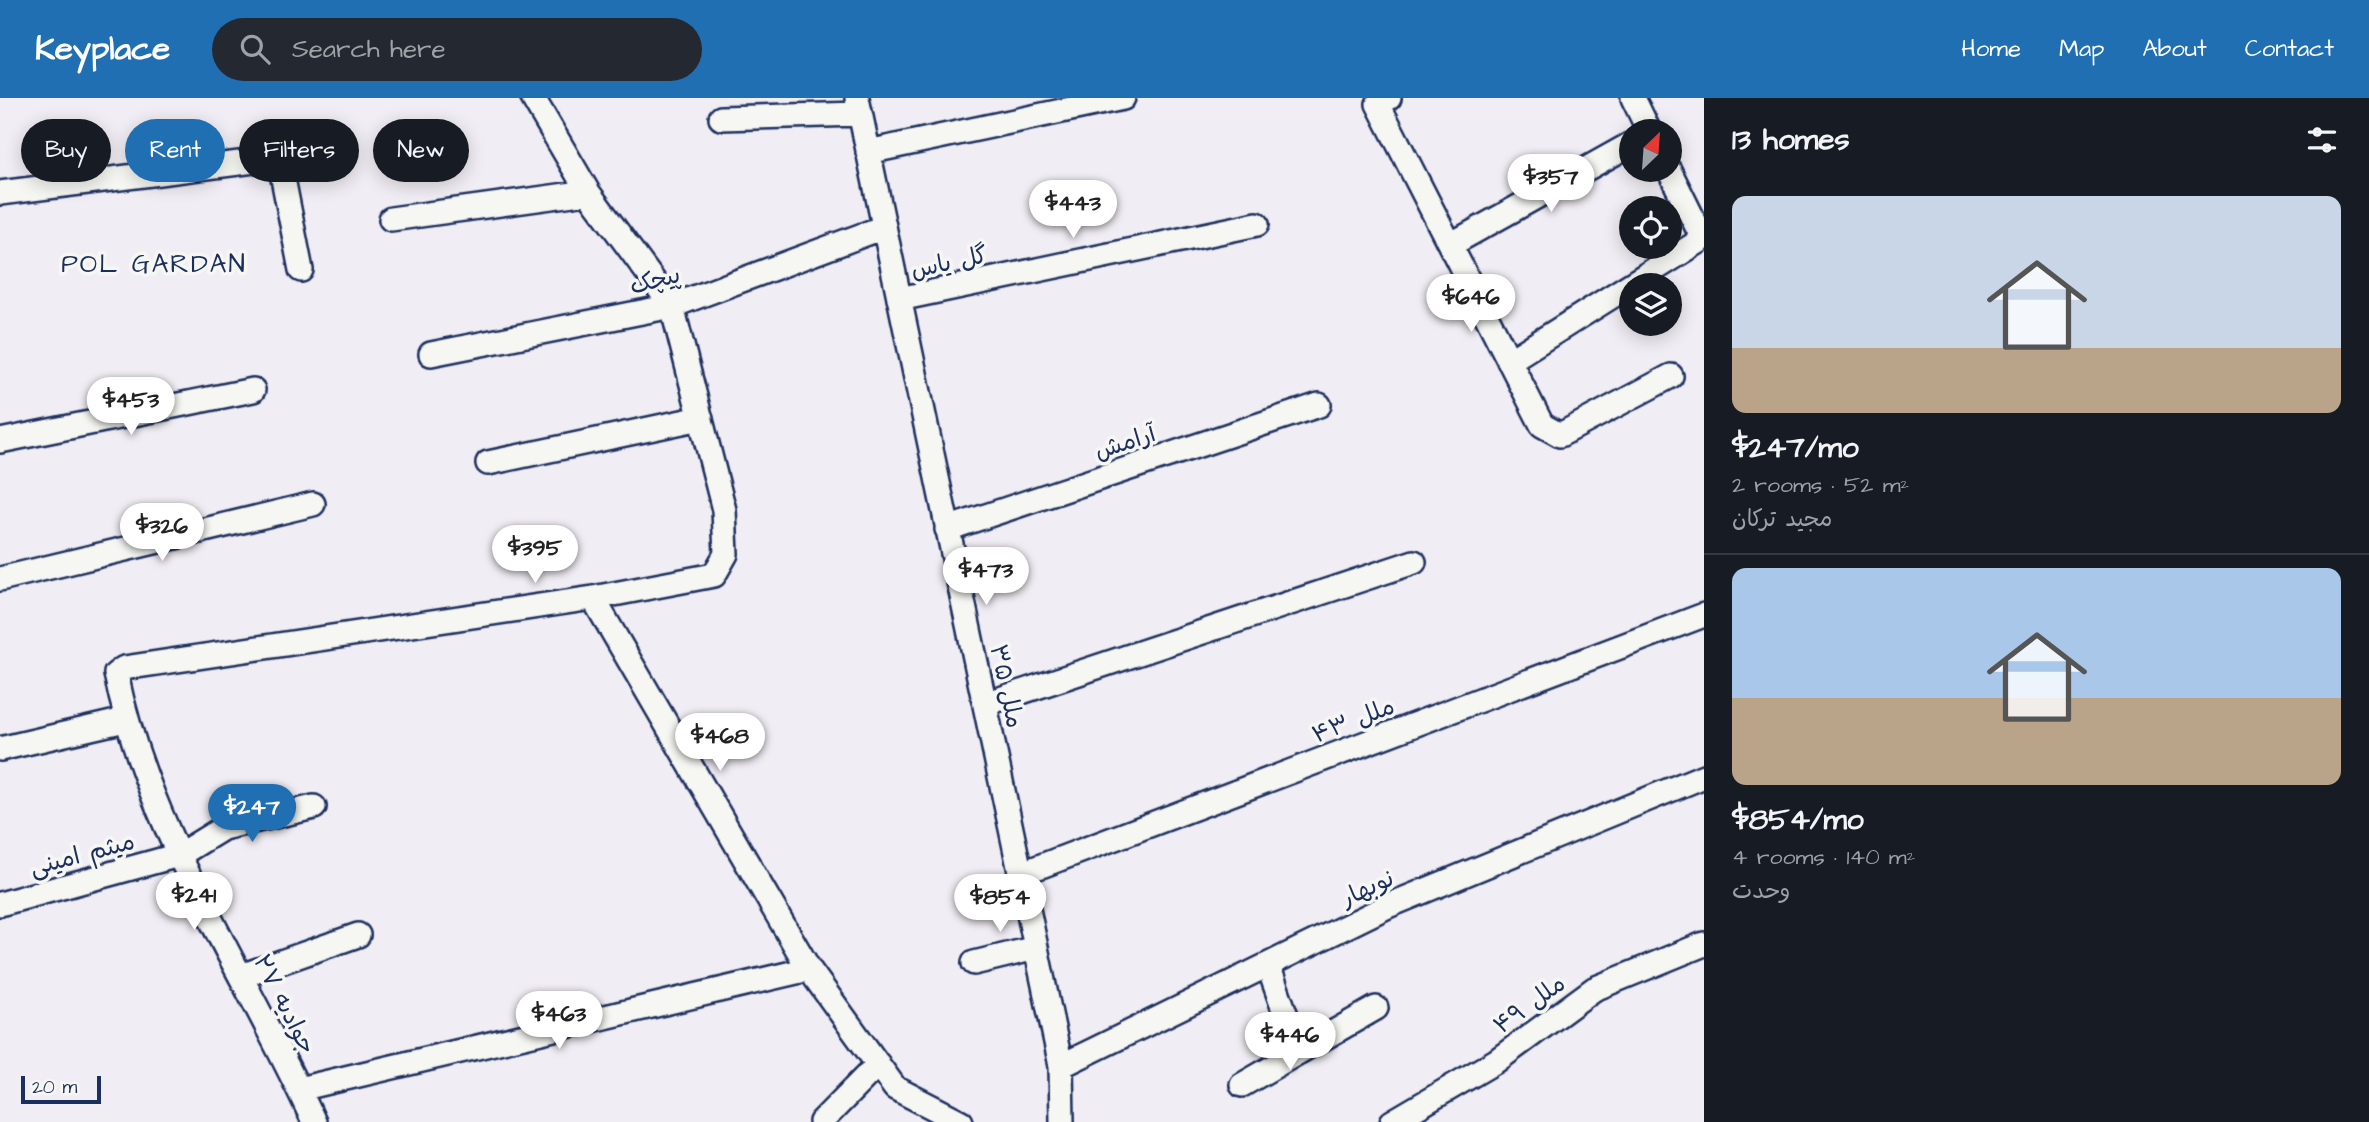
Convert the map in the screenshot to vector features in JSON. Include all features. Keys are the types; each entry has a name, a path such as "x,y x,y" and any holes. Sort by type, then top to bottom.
{"street":[{"path":"533,98 588,192 672,306 724,510 726,554 714,575 593,598 810,970 895,1088 961,1122"},
{"path":"868,152 1123,98"},
{"path":"1389,98 1378,104 1542,425 1560,435 1671,376"},
{"path":"1633,98 1643,119"},
{"path":"721,118 858,106"},
{"name":"ملل ۳۵","path":"858,106 1061,1066 1062,1122"},
{"path":"1450,245 1619,151"},
{"path":"0,193 279,158 301,270"},
{"path":"1509,361 1703,239 1675,182"},
{"path":"391,219 588,192"},
{"name":"گل یاس","path":"899,299 1256,224"},
{"name":"پیچک","path":"431,354 672,306 884,228"},
{"path":"0,441 253,390"},
{"name":"آرامش","path":"947,529 1319,405"},
{"path":"488,463 701,418"},
{"path":"0,579 313,504"},
{"path":"985,704 1414,562"},
{"name":"جوادیه ۲۷","path":"314,1122 179,855 125,720 116,674 124,668 593,598"},
{"name":"ملل ۴۳","path":"1020,874 1704,615"},
{"path":"0,749 125,720"},
{"name":"نوبهار","path":"1061,1066 1390,905 1704,776"},
{"name":"میثم امینی","path":"0,904 179,855 223,828 314,807"},
{"path":"241,976 358,935"},
{"name":"ملل ۴۹","path":"1392,1122 1496,1062 1594,989 1704,944"},
{"path":"974,963 1036,948"},
{"path":"1268,965 1299,1052"},
{"path":"299,1089 810,970"},
{"path":"1242,1085 1376,1008"},
{"path":"821,1122 878,1064"}],"district":[{"name":"POL GARDAN","path":"154,263"}]}
